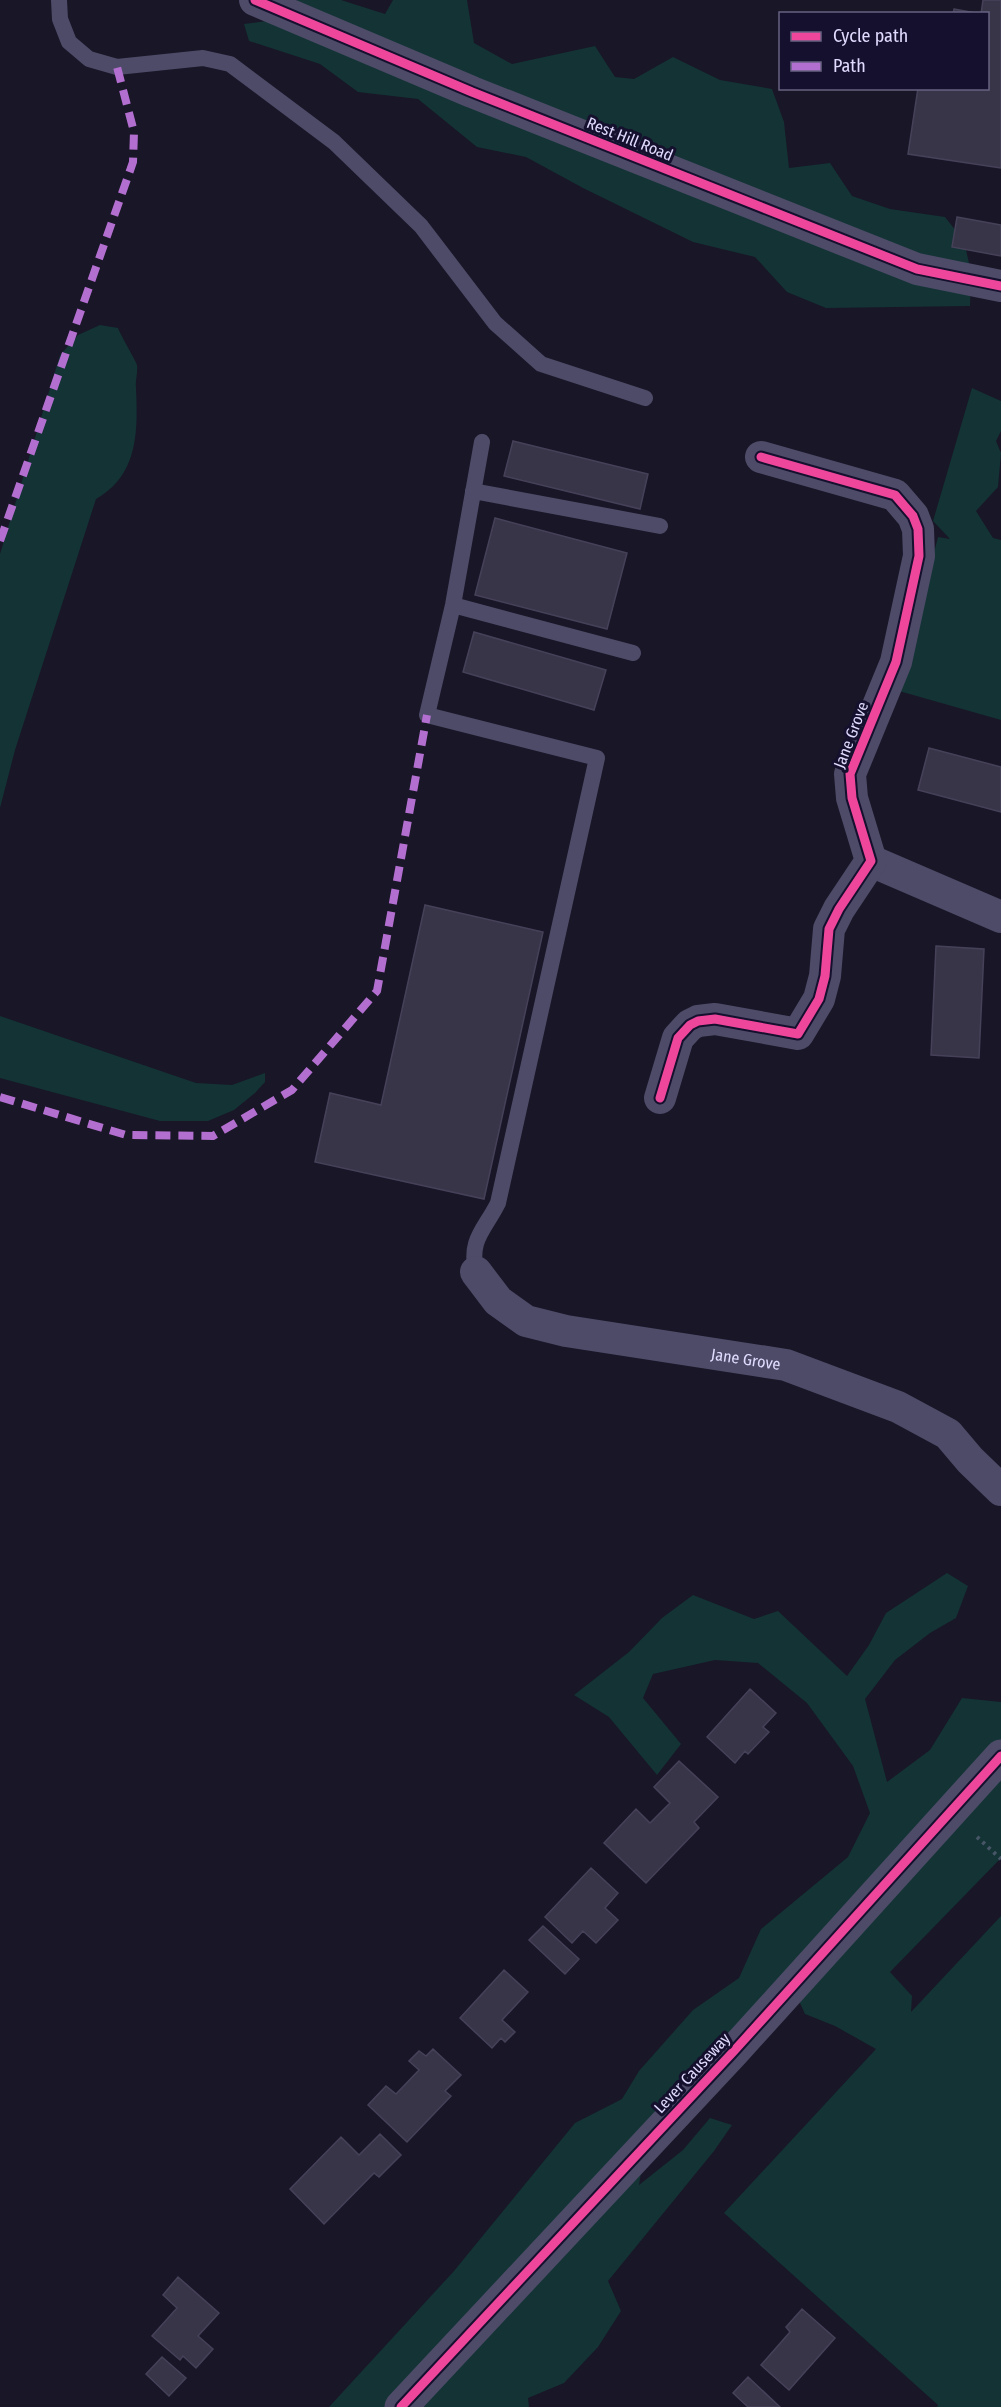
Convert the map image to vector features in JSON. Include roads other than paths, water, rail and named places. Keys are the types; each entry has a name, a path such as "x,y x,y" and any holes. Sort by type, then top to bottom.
{"street":[{"name":"Rest Hill Road","path":"255,0 472,92 917,269 1001,286"},
{"name":"Jane Grove","path":"761,457 895,495 913,516 918,529 919,556 896,663 850,774 852,798 871,861"},
{"path":"660,1098 678,1038 690,1025 698,1021 715,1019 798,1034 819,999 825,976 829,929 839,909 871,861 1001,917"},
{"name":"Jane Grove","path":"476,1272 498,1301 526,1321 566,1331 786,1365 898,1407 948,1434 970,1460 1001,1490"},
{"name":"Lever Causeway","path":"401,2407 724,2061 1001,1756"}],"lane":[{"path":"59,0 60,19 69,42 89,59 117,68 203,58 230,64 334,142 421,226 495,323 541,364 645,398"},
{"path":"476,1272 472,1254 477,1238 498,1203 597,758 427,715 453,605 482,442"},
{"path":"473,491 660,526"},
{"path":"453,605 633,653"}]}
